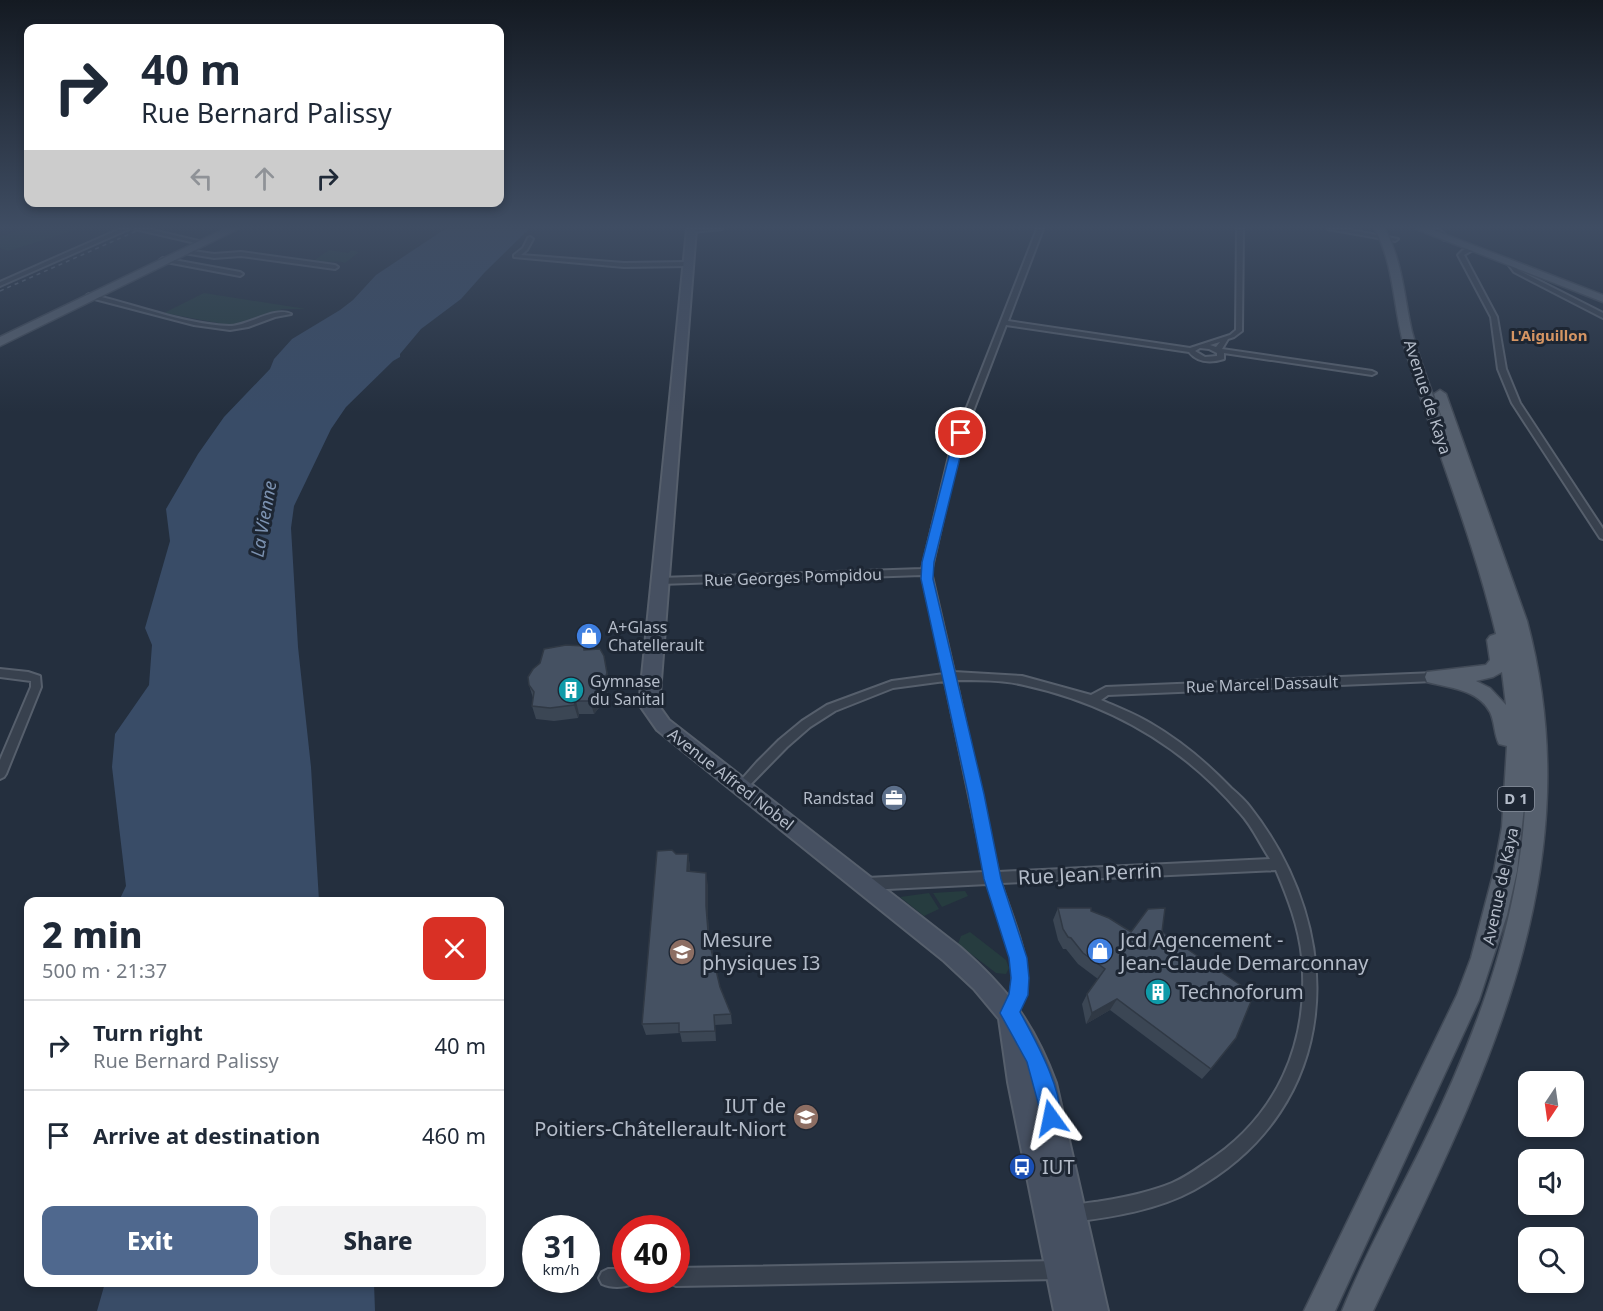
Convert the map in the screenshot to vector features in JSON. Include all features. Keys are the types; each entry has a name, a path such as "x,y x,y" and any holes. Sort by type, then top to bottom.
{"main road":[{"path":"0,340 103,290"},
{"name":"Avenue de Kaya","path":"1319,1311 1482,964 1509,854 1517,777 1514,685 1504,630 1488,575 1410,342 1402,290"},
{"name":"Avenue de Kaya","path":"1357,1311 1470,1076 1494,1015 1526,905 1536,826 1536,726 1522,633 1508,585 1419,335 1412,290"},
{"path":"1580,290 1603,299"},
{"path":"1434,677 1481,673 1491,671 1497,666 1499,659 1488,575"},
{"path":"1434,677 1457,680 1478,689 1493,701 1504,717 1506,776 1503,815 1482,964"}],"street":[{"name":"Avenue Alfred Nobel","path":"686,290 649,696 650,707 663,725 975,974 1010,1013"},
{"path":"1016,290 955,448 926,572 993,879 1018,958 1020,978 1018,995 1010,1013 1020,1083 1060,1215 1094,1311"},
{"path":"1003,322 1191,350 1225,339 1239,331 1239,290"},
{"path":"1480,290 1494,317 1502,369 1516,403 1603,536"},
{"path":"1553,290 1603,316"},
{"path":"91,296 121,302 170,317 229,328 253,325 278,313 288,314"},
{"path":"1218,350 1225,339"},
{"path":"1199,346 1372,373"},
{"path":"1191,350 1197,357 1210,360 1221,357 1218,350"},
{"name":"Rue Georges Pompidou","path":"660,581 926,572"},
{"path":"0,673 28,676 36,680 36,687 0,774"},
{"path":"741,787 781,746 829,709 858,695 888,685 949,675 1006,677 1057,688 1092,700 1154,731 1201,765 1234,799 1256,827 1280,864 1302,920 1310,975 1310,1010 1294,1075 1277,1107 1253,1138 1223,1163 1188,1185 1146,1201 1060,1215"},
{"name":"Rue Marcel Dassault","path":"1092,700 1106,691 1434,677"},
{"name":"Rue Jean Perrin","path":"863,884 1280,864"},
{"path":"1060,1215 1059,1270 1068,1311"},
{"path":"690,1277 1059,1270"}],"green space":[{"path":"204,293 306,309 282,309 265,318 234,326 164,313"},
{"path":"965,891 968,896 942,907 933,893"},
{"path":"929,893 939,909 924,916 900,897"},
{"path":"970,932 1006,960 1009,968 1006,974 996,973 958,944 961,936"}],"water":[{"name":"La Vienne","path":"362,290 469,290 461,299 421,329 400,354 400,357 393,361 346,407 331,429 294,506 291,528 298,647 311,767 319,897 121,897 126,886 112,767 115,734 149,685 152,645 145,628 170,541 166,509 198,454 224,417 270,369 274,359 292,339 353,300"},
{"path":"104,1287 374,1287 375,1311 97,1311"}],"building":[{"name":"Gymnase du Sanital","path":"566,645 584,646 584,650 600,649 604,656 607,673 600,690 590,701 576,701 574,705 550,708 532,706 534,692 529,685 528,677 540,663 544,649"},
{"name":"Mesure physiques I3","path":"672,850 676,854 688,854 687,871 706,873 706,906 708,931 711,936 710,945 720,987 731,1014 714,1015 715,1031 679,1032 679,1023 642,1024 657,851"},
{"name":"Technoforum","path":"1058,908 1091,908 1091,911 1109,918 1131,932 1148,909 1165,908 1162,932 1254,994 1236,1038 1211,1069 1117,999 1092,1013 1087,994 1105,969 1083,953 1068,937 1063,929"}],"place":[{"name":"A+Glass Chatellerault","path":"589,636"},
{"name":"Gymnase du Sanital","path":"571,690"},
{"name":"Randstad","path":"894,798"},
{"name":"Jcd Agencement - Jean-Claude Demarconnay","path":"1100,951"},
{"name":"Mesure physiques I3","path":"682,952"},
{"name":"Technoforum","path":"1158,992"},
{"name":"IUT de Poitiers-Châtellerault-Niort","path":"806,1117"},
{"name":"IUT","path":"1022,1167"}],"district":[{"name":"L'Aiguillon","path":"1549,336"}],"route":[{"path":"961,433 955,448 926,572 993,879 1018,958 1020,978 1018,995 1010,1013 1035,1058 1044,1083 1051,1118"}]}
